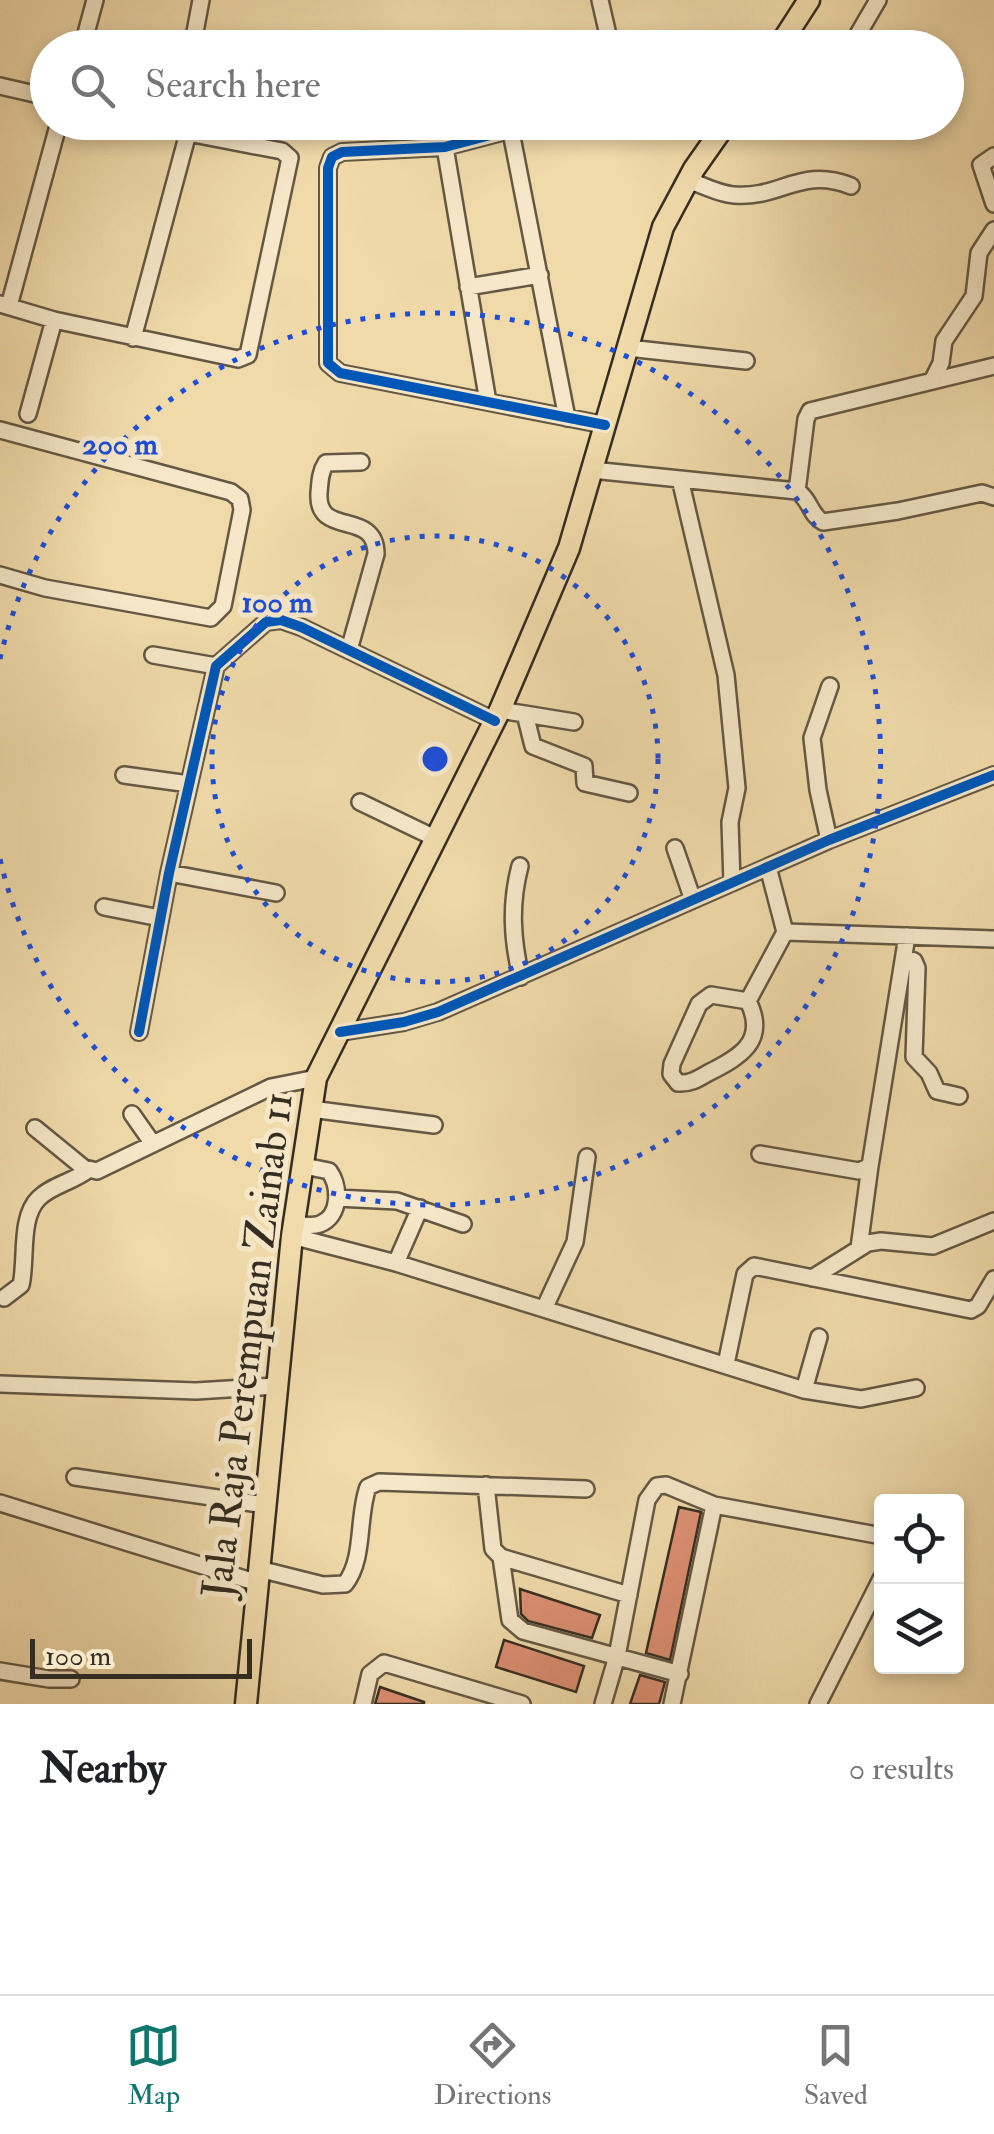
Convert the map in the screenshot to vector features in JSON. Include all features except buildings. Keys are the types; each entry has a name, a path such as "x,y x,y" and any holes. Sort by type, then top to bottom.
{"main road":[{"path":"789,30 808,0"},
{"name":"Jala Raja Perempuan Zainab 11","path":"246,1704 293,1230 316,1078 498,715 569,548 663,228 714,140"}],"street":[{"path":"87,30 95,0"},
{"path":"195,30 201,0"},
{"path":"600,0 607,30"},
{"path":"860,30 878,0"},
{"path":"0,86 30,93"},
{"path":"54,140 4,305 54,320 238,359 248,355 290,158 282,151 228,140"},
{"path":"133,338 186,140"},
{"path":"475,140 445,147 342,152 328,162 328,364 340,373 605,425"},
{"path":"512,140 567,418"},
{"path":"445,147 488,402"},
{"path":"994,156 980,165 994,204"},
{"path":"688,180 730,196 766,192 811,178 851,186"},
{"path":"932,381 941,363 944,342 974,296 978,254 994,230"},
{"path":"468,287 540,276"},
{"path":"28,414 54,320"},
{"path":"628,348 746,362"},
{"path":"797,490 810,412 994,366"},
{"path":"0,430 231,492 240,499 242,510 223,606 211,618 45,588 0,575"},
{"path":"349,650 376,554 375,541 367,530 330,519 318,499 326,462 361,462"},
{"path":"592,470 797,490 808,499 819,520 828,522 982,492 994,497"},
{"path":"680,479 726,676 738,788 730,822 732,883"},
{"path":"139,1032 169,874 216,666 259,625 273,620 301,627 498,715 525,714 574,722"},
{"path":"154,655 216,666"},
{"path":"829,840 812,738 830,686"},
{"path":"525,714 536,748 584,766 586,783 629,793"},
{"path":"124,776 189,784"},
{"path":"340,1032 438,1012 829,840 994,776"},
{"path":"360,802 437,839"},
{"path":"676,848 693,900"},
{"path":"520,866 514,896 513,940 522,977"},
{"path":"748,1001 711,995 702,1000 672,1064 673,1079 687,1084 742,1056 755,1020 748,1001 785,932 768,867"},
{"path":"169,874 276,893"},
{"path":"104,907 160,918"},
{"path":"785,932 994,939"},
{"path":"860,1248 907,936"},
{"path":"904,957 914,961 917,968 914,1056"},
{"path":"889,1052 914,1056 931,1076 937,1091 959,1096"},
{"path":"35,1128 88,1170 101,1170 270,1087 316,1078"},
{"path":"312,1109 434,1125"},
{"path":"132,1114 153,1144"},
{"path":"760,1154 859,1171 870,1166"},
{"path":"544,1310 576,1242 587,1157"},
{"path":"293,1230 326,1221 337,1198 336,1182 329,1172 304,1166"},
{"path":"4,1298 20,1285 28,1222 36,1200 88,1170"},
{"path":"337,1198 396,1201 463,1224"},
{"path":"396,1263 420,1208"},
{"path":"812,1278 860,1248 881,1241 933,1246 994,1221"},
{"path":"293,1230 804,1390 861,1399 916,1388"},
{"path":"726,1364 747,1270 758,1266 971,1310 978,1306 994,1278"},
{"path":"804,1390 819,1337"},
{"path":"0,1384 196,1391 276,1386"},
{"path":"75,1476 265,1504"},
{"path":"0,1503 229,1576 340,1586 350,1580 355,1563 363,1500 368,1487 379,1482 586,1489"},
{"path":"486,1485 493,1549 500,1557 629,1595"},
{"path":"604,1704 651,1490 666,1485 714,1506 874,1535"},
{"path":"672,1704 714,1506"},
{"path":"500,1557 508,1614 513,1625 523,1632 680,1674"},
{"path":"818,1704 878,1584"},
{"path":"363,1704 373,1669 390,1664 522,1704"},
{"path":"0,1671 71,1679"}],"cycle path":[{"path":"472,140 445,147 342,152 332,157 328,168 328,363 340,373 605,425"},
{"path":"139,1032 169,873 216,666 266,622 281,620 301,627 495,721"},
{"path":"340,1032 438,1012 829,840 994,775"}]}
